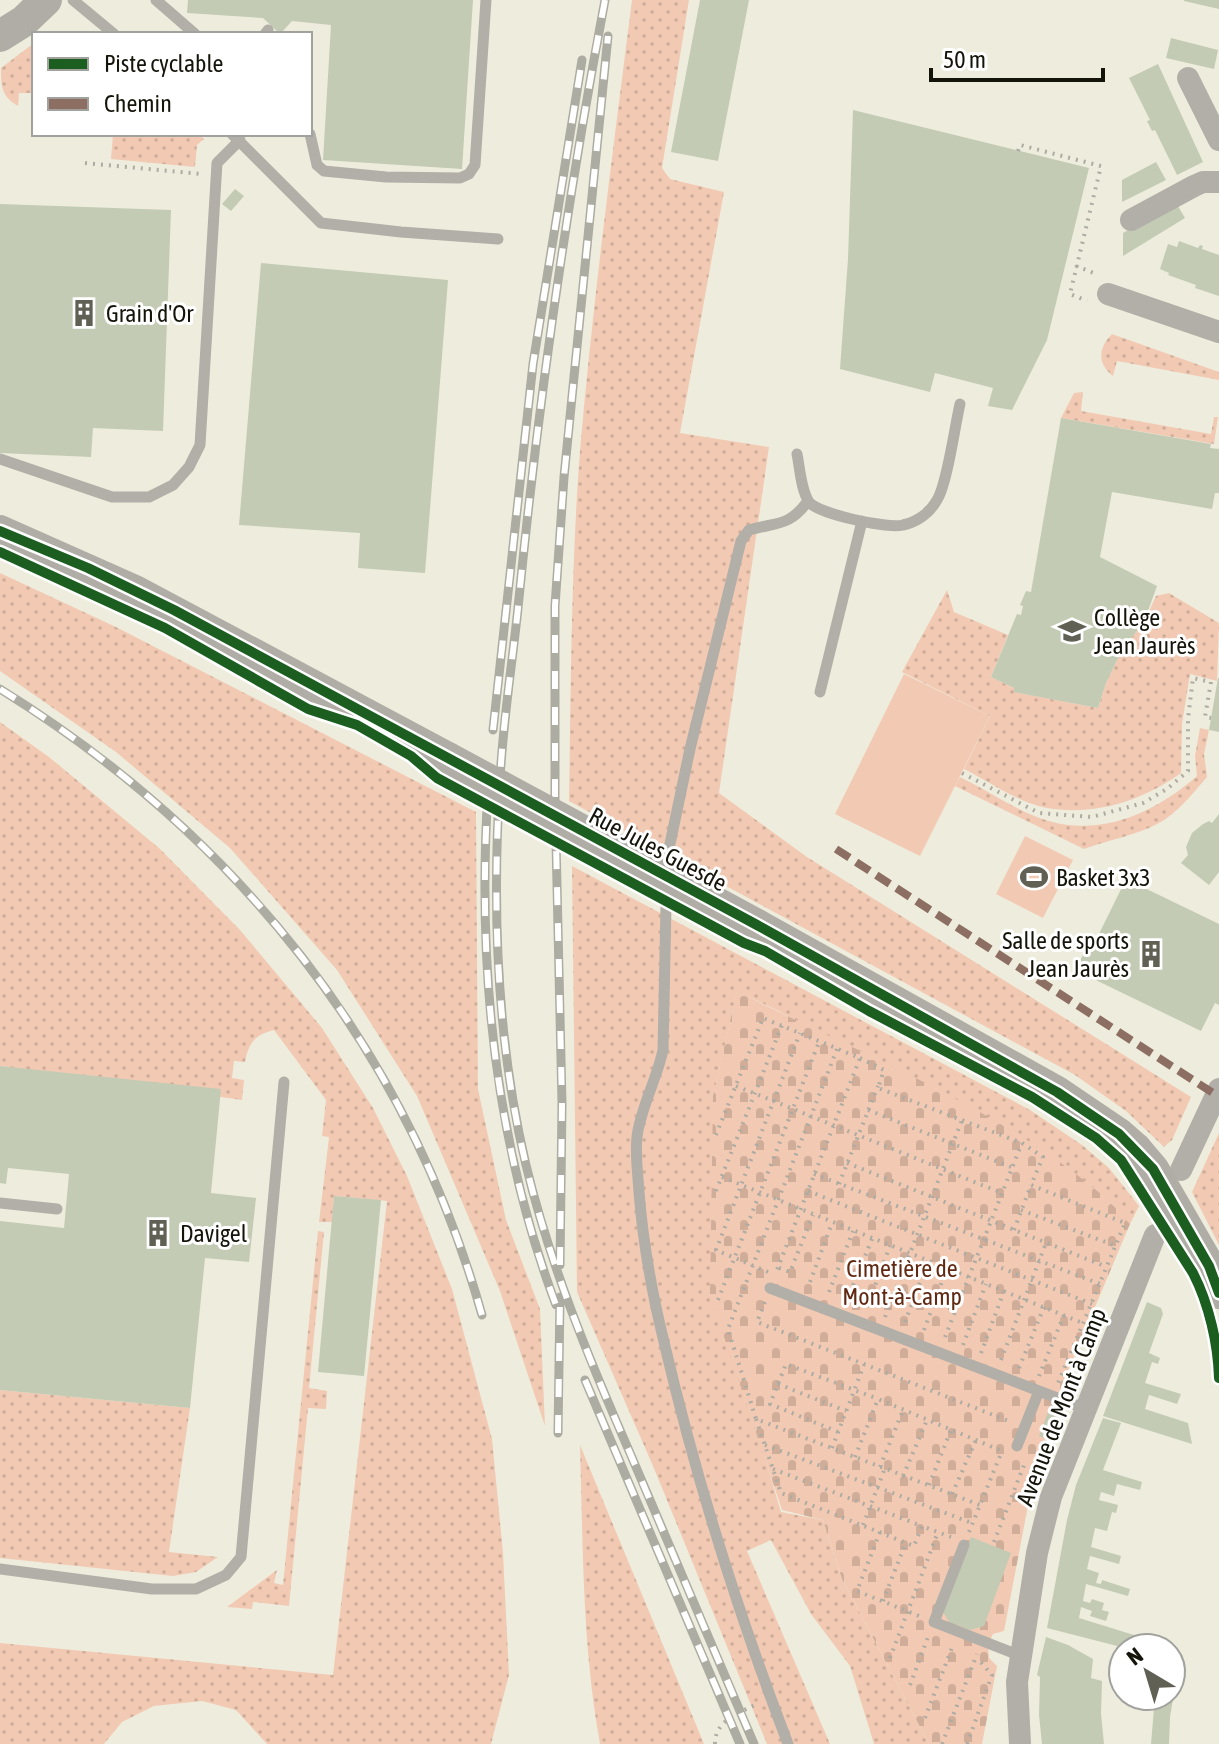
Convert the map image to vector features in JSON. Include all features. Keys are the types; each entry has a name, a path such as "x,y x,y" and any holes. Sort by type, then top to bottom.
{"street":[{"path":"0,36 24,21 46,0"},
{"path":"1188,78 1219,140"},
{"path":"1131,220 1203,182 1219,182"},
{"path":"1103,300 1219,332"},
{"name":"Rue Jules Guesde","path":"0,531 88,568 229,640 757,925 1057,1092 1119,1134 1153,1169 1214,1280"},
{"path":"1181,1170 1219,1089"},
{"name":"Avenue de Mont à Camp","path":"1020,1744 1017,1682 1037,1553 1047,1511 1155,1235"}],"lane":[{"path":"73,0 112,32"},
{"path":"156,0 193,32"},
{"path":"310,136 317,165 324,171 386,177 460,178 469,174 475,165 486,0"},
{"path":"0,459 112,497 149,497 173,485 189,467 200,445 217,163 236,137 321,223 498,239"},
{"path":"797,454 808,501 816,509 899,527 927,514 939,498 960,404"},
{"path":"788,1744 705,1503 671,1374 653,1296 642,1227 637,1137 658,1076 663,1050 667,858 741,541 749,530 780,525 789,520 808,501"},
{"path":"820,692 862,521"},
{"path":"0,1569 152,1589 196,1589 226,1575 241,1557 284,1082"},
{"path":"0,1203 57,1209"},
{"path":"770,1288 1086,1409"},
{"path":"1017,1446 1036,1390"},
{"path":"964,1544 934,1622 1021,1656"}],"path":[{"path":"1018,151 1020,145 1101,166 1070,294 1103,300"},
{"path":"85,163 217,175"},
{"path":"962,773 1039,813 1092,817 1143,803 1167,789 1188,771 1188,719 1193,678 1211,682 1205,717 1211,718"},
{"path":"716,1135 763,1018 782,1025 884,1070 839,1184"},
{"path":"716,1191 782,1025"},
{"path":"775,1275 716,1250 800,1033"},
{"path":"718,1300 819,1041"},
{"path":"837,1049 728,1329 781,1493 914,1546 922,1526"},
{"path":"860,1058 757,1322 1025,1427"},
{"path":"879,1085 878,1088 1022,1143 1043,1157 1014,1230"},
{"path":"736,1086 1002,1193"},
{"path":"868,1110 1012,1167"},
{"path":"880,1330 962,1120"},
{"path":"939,1353 1022,1143"},
{"path":"847,1163 1107,1267"},
{"path":"814,1174 1101,1284"},
{"path":"722,1177 1085,1324"},
{"path":"1031,1185 1125,1223 1053,1396"},
{"path":"808,1191 1093,1304"},
{"path":"1021,1210 1116,1246"},
{"path":"778,1267 790,1272 813,1215"},
{"path":"810,1282 832,1223"},
{"path":"823,1308 853,1231"},
{"path":"841,1315 872,1239"},
{"path":"996,1374 1046,1243"},
{"path":"861,1323 890,1246"},
{"path":"900,1338 928,1261"},
{"path":"918,1345 947,1268"},
{"path":"957,1360 986,1284"},
{"path":"976,1367 1004,1291"},
{"path":"1014,1381 1044,1307"},
{"path":"1036,1390 1064,1315"},
{"path":"773,1469 964,1544 1002,1451 786,1364 770,1404 838,1432"},
{"path":"832,1448 864,1365"},
{"path":"778,1384 846,1411"},
{"path":"855,1457 878,1399"},
{"path":"863,1525 903,1410"},
{"path":"756,1419 980,1505"},
{"path":"903,1476 927,1420"},
{"path":"929,1485 951,1430"},
{"path":"952,1494 976,1440"},
{"path":"765,1445 973,1523"},
{"path":"994,1542 1027,1461 1017,1446"},
{"path":"880,1532 857,1591 934,1622 910,1685"},
{"path":"890,1658 938,1532"},
{"path":"883,1601 906,1542"},
{"path":"925,1718 958,1632"},
{"path":"942,1744 982,1641"},
{"path":"967,1744 992,1675 976,1657"},
{"path":"715,1744 717,1732 729,1717 770,1697"}],"green space":[{"path":"632,0 689,0 662,168 670,179 724,192 680,433 769,447 719,793 807,857 1191,1097 1172,1140 1164,1147 1126,1111 1075,1075 569,801 573,582 580,451 597,281"},
{"path":"32,45 32,93 19,93 18,106 3,90 1,68"},
{"path":"113,136 201,136 204,139 197,145 195,167 111,159"},
{"path":"1112,334 1219,372 1219,380 1117,361 1113,376 1104,366 1101,356"},
{"path":"1083,392 1081,411 1211,434 1214,417 1218,417 1214,444 1061,418 1074,393"},
{"path":"0,573 116,627 476,812 478,1089 506,1220 540,1309 545,1426 500,1291 417,1096 337,970 230,848 116,752 0,671"},
{"path":"947,590 954,612 1008,635 991,677 1014,688 1015,692 1098,708 1122,650 1144,622 1156,596 1169,593 1219,623 1217,681 1190,674 1182,724 1181,773 1150,791 1117,804 1065,810 1026,802 964,769 990,716 902,672"},
{"path":"904,674 990,716 920,856 835,814"},
{"path":"0,722 49,757 159,848 240,930 322,1028 373,1108 407,1176 452,1289 492,1439 503,1553 509,1675 491,1744 267,1744 236,1710 202,1701 154,1706 122,1722 104,1744 0,1744 0,1643 333,1675 387,1201 334,1196 332,1222 319,1222 329,1137 322,1136 326,1100 274,1030 254,1040 245,1062 234,1061 232,1078 244,1080 242,1100 0,1066"},
{"path":"1200,728 1209,730 1204,754 1207,777 1183,804 1167,818 1148,828 1084,849 955,786 960,777 1015,807 1049,821 1090,826 1109,823 1147,810 1197,776 1195,756"},
{"name":"Basket 3x3","path":"1025,836 1073,860 1043,918 996,894"},
{"path":"572,866 1030,1110 1082,1145 1109,1168 1139,1206 1130,1224 1064,1166 991,1119 737,992 713,1097 718,1300 781,1512 823,1520 842,1579 929,1744 874,1744 850,1666 811,1614 771,1540 747,1551 830,1744 767,1744 653,1466 577,1292"},
{"name":"Cimetière de Mont-à-Camp","path":"737,991 922,1081 1011,1130 1095,1189 1130,1224 1060,1390 1055,1406 1063,1409 1032,1485 1004,1631 993,1634 988,1644 989,1658 997,1666 982,1744 929,1744 842,1579 823,1520 782,1510 710,1295 713,1096"},
{"path":"1219,1133 1219,1245 1192,1192"},
{"path":"318,1231 324,1232 309,1388 327,1391 326,1409 308,1408 289,1606 253,1602 252,1609 227,1607 277,1570 274,1583 283,1585"},
{"path":"0,1390 190,1408 169,1552 218,1557 196,1572 173,1576 0,1558"},
{"path":"580,1445 704,1744 600,1744 587,1632"}],"building":[{"path":"188,0 473,0 462,169 323,160 331,25 292,21 282,32 278,32 263,18 187,13"},
{"path":"700,0 749,0 718,161 671,152"},
{"path":"1219,0 1219,9 1184,1"},
{"path":"1171,38 1218,50 1214,69 1166,58"},
{"path":"1158,64 1203,162 1177,175 1155,130 1152,131 1147,121 1150,120 1129,78"},
{"path":"853,110 1089,168 1047,340 1012,410 988,406 993,388 935,373 930,392 840,369 848,259"},
{"path":"1156,162 1166,180 1122,202 1122,180"},
{"path":"235,189 244,196 231,211 222,204"},
{"path":"1175,201 1185,218 1123,256 1123,233"},
{"name":"Grain d'Or","path":"0,204 171,210 163,431 93,428 91,457 0,453"},
{"path":"1179,241 1198,248 1203,246 1202,249 1219,255 1219,296 1195,288 1196,285 1160,269 1168,244 1177,247"},
{"path":"261,263 448,280 425,573 358,568 360,533 239,525"},
{"name":"Collège Jean Jaurès","path":"1061,418 1211,444 1210,448 1219,449 1219,493 1215,493 1212,509 1112,492 1100,557 1157,586 1144,622 1122,650 1098,708 1014,692 1014,688 991,677 1017,614 1021,615 1023,606 1020,605 1026,591 1031,592"},
{"name":"Collège Jean Jaurès","path":"1219,678 1219,732 1209,730"},
{"path":"1219,814 1219,872 1209,885 1181,863 1188,855 1186,847 1192,833 1209,821 1212,823"},
{"name":"Salle de sports Jean Jaurès","path":"1126,879 1219,924 1219,1005 1215,1003 1201,1031 1075,970 1093,936 1097,938"},
{"name":"Davigel","path":"0,1066 221,1089 211,1193 256,1198 249,1262 205,1258 190,1408 0,1390 0,1221 64,1228 69,1174 8,1168 6,1184 0,1183"},
{"path":"334,1196 381,1200 364,1376 318,1372"},
{"path":"1147,1302 1161,1308 1163,1314 1149,1353 1160,1358 1158,1364 1152,1362 1145,1383 1181,1394 1177,1404 1149,1395 1145,1409 1188,1423 1192,1444 1103,1416"},
{"path":"1051,1404 1063,1409 1050,1440 1039,1436"},
{"path":"1103,1418 1121,1423 1103,1470 1142,1482 1140,1490 1117,1484 1114,1496 1101,1492 1099,1500 1118,1505 1116,1513 1112,1512 1107,1531 1095,1528 1091,1547 1121,1556 1119,1564 1090,1556 1087,1569 1099,1573 1096,1583 1101,1584 1102,1580 1130,1589 1128,1596 1086,1584 1083,1601 1090,1603 1092,1599 1104,1603 1102,1610 1109,1612 1106,1621 1090,1616 1092,1611 1081,1607 1079,1618 1124,1632 1107,1632 1107,1643 1047,1628 1076,1485"},
{"path":"971,1537 1011,1553 984,1626 970,1630 949,1622 943,1612"},
{"path":"1046,1637 1093,1659 1091,1678 1102,1681 1104,1744 1042,1744 1040,1677 1037,1675"},
{"path":"1154,1712 1171,1712 1169,1744 1151,1744"}],"railway":[{"path":"605,0 555,303 503,736 496,876 502,1021 526,1165 559,1275 600,1382 754,1744"},
{"path":"560,1265 562,1103 555,798 555,606 564,477 608,36"},
{"path":"493,730 533,364 582,60"},
{"path":"0,689 85,747 164,811 236,880 301,956 358,1037 408,1124 449,1217 482,1315"},
{"path":"488,790 485,922 495,1052 504,1116 518,1180 556,1305"},
{"path":"558,1433 560,1297"},
{"path":"585,1380 740,1744"}],"marked path":[{"path":"836,849 1216,1095"}],"cycle path":[{"path":"0,531 88,568 174,610 757,925 1057,1092 1119,1134 1153,1169 1209,1266 1219,1293"},
{"path":"0,552 165,628 308,709 357,725 411,756 437,778 744,943 765,951 869,1011 1032,1097 1096,1138 1121,1160 1193,1273 1212,1324 1219,1378"}],"place":[{"name":"Grain d'Or","path":"84,313"},
{"name":"Collège Jean Jaurès","path":"1072,631"},
{"name":"Basket 3x3","path":"1034,877"},
{"name":"Salle de sports Jean Jaurès","path":"1151,954"},
{"name":"Davigel","path":"158,1233"}]}
